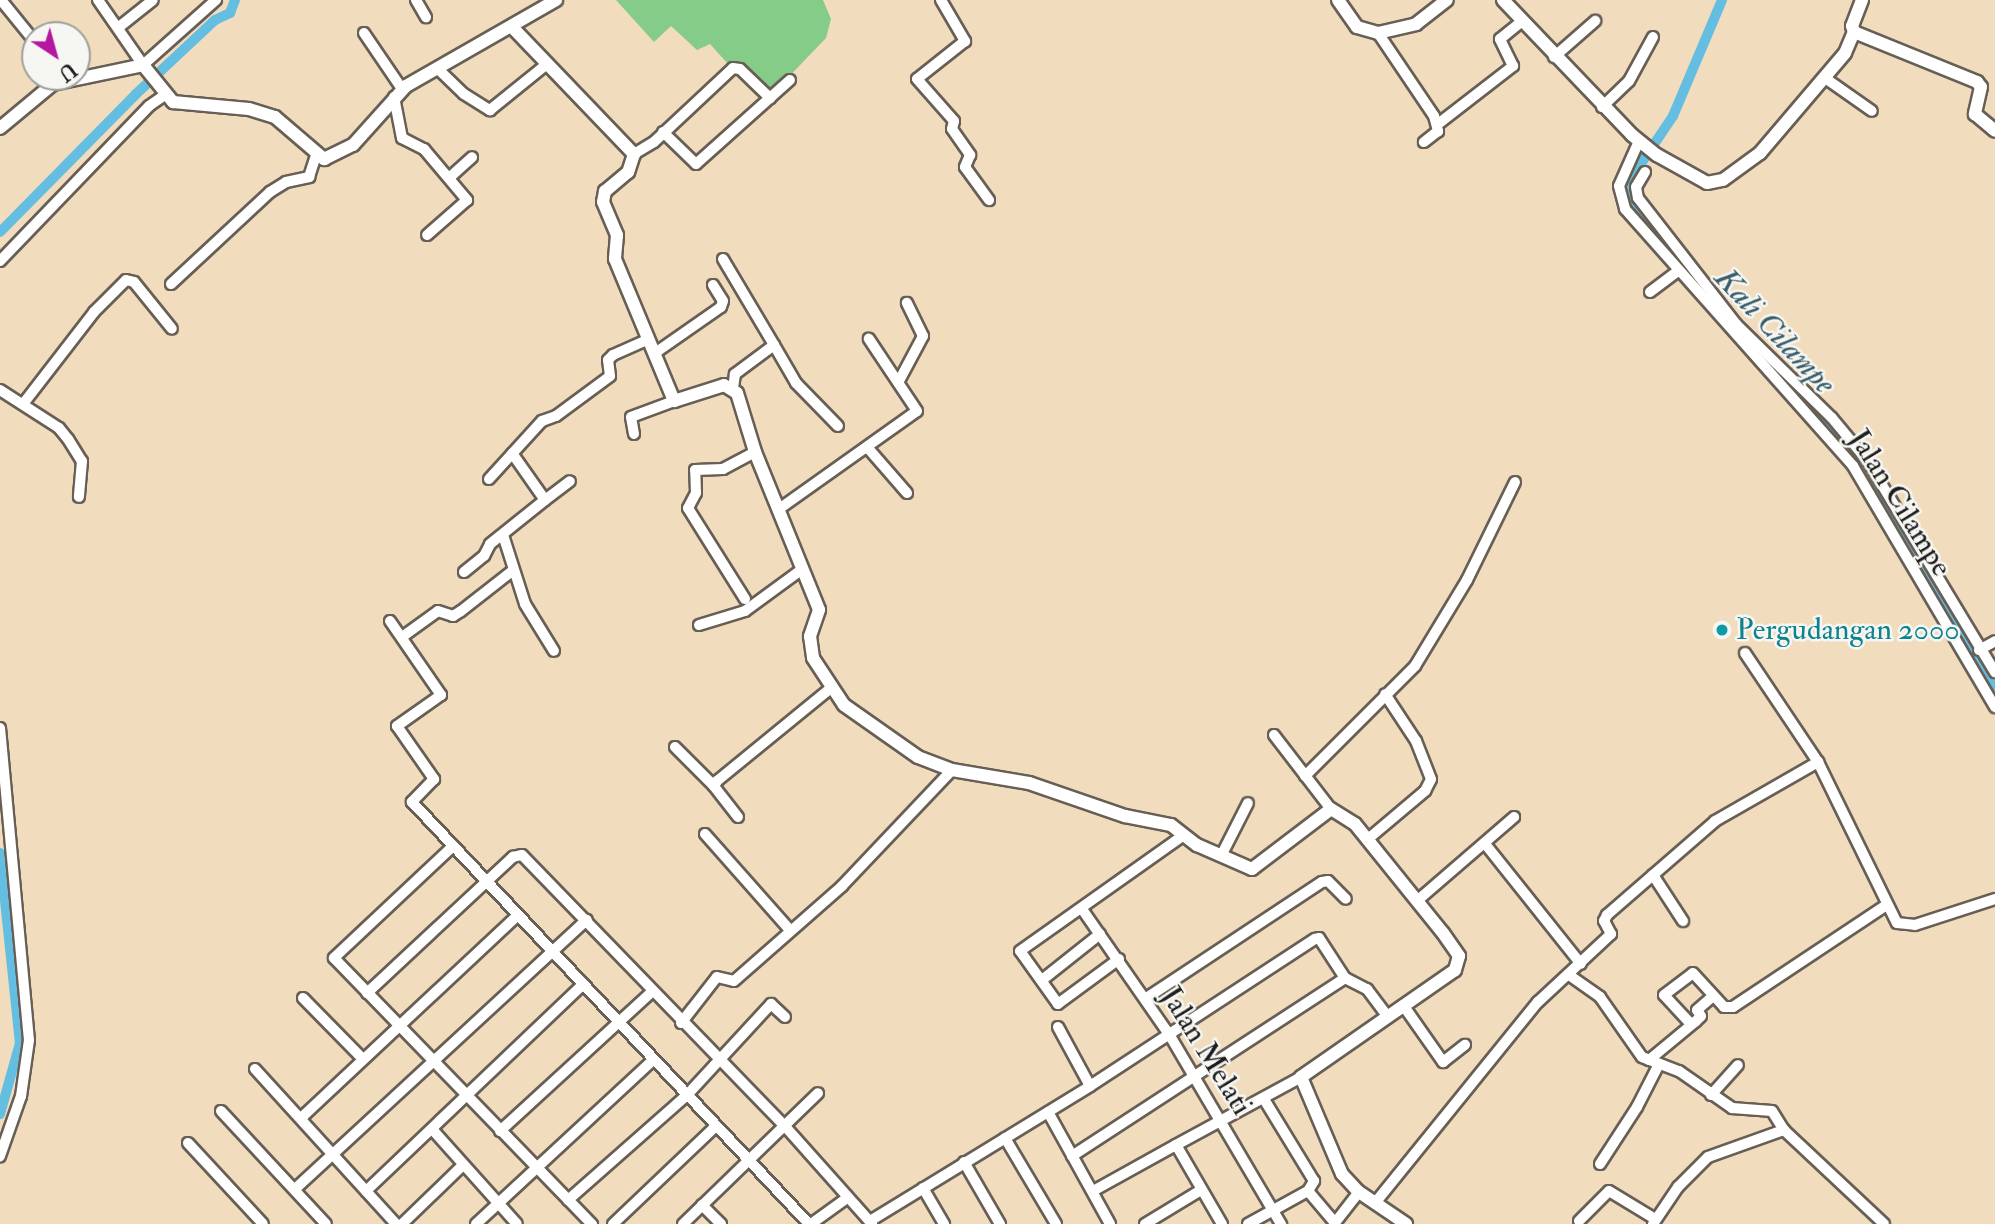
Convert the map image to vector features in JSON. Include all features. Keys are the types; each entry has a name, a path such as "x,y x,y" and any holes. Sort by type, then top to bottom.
{"street":[{"path":"1,0 21,25"},
{"path":"97,0 119,27 162,92 178,103 249,109 275,117 316,156 324,159 353,145 398,93 513,28 556,0"},
{"path":"119,27 153,0"},
{"path":"91,75 145,68 216,0"},
{"path":"416,0 426,17"},
{"path":"941,0 965,41 917,79 954,121 952,129 970,155 965,167 989,200"},
{"path":"1338,0 1357,27 1378,33 1416,24 1447,0"},
{"path":"1861,0 1852,26 1854,32 1976,82 1981,87 1975,114 1995,131"},
{"path":"1508,1 1554,57 1602,107 1645,146 1702,182 1723,180 1759,153 1825,78 1854,32"},
{"path":"1424,142 1436,133 1438,124 1513,66 1500,39 1522,20"},
{"path":"1554,57 1595,21"},
{"path":"513,28 634,155"},
{"path":"364,33 398,93 402,138 424,149 467,201 427,235"},
{"path":"1378,33 1438,124"},
{"path":"1602,107 1637,70 1653,37"},
{"path":"438,69 464,94 490,110 547,64"},
{"path":"674,401 615,259 617,234 603,210 605,191 628,172 634,155 733,68 740,69 770,98"},
{"path":"1825,78 1872,111"},
{"path":"663,132 696,163 790,80"},
{"path":"0,128 42,91"},
{"path":"0,261 162,92"},
{"name":"Jalan Cilampe","path":"1645,146 1619,186 1619,197 1678,271 1776,371 1853,466 1995,707"},
{"path":"171,284 270,192 286,182 309,177 316,156"},
{"path":"449,178 472,157"},
{"path":"1645,172 1636,187 1638,198 1744,340"},
{"path":"723,259 796,383 838,426"},
{"path":"1650,292 1678,271"},
{"path":"23,404 94,312 126,280 134,282 172,329"},
{"path":"655,353 721,307 723,301 713,285"},
{"path":"900,381 923,336 907,303"},
{"path":"779,509 917,411 900,381 869,339"},
{"path":"489,479 542,421 556,416 610,376 608,360 613,355 647,340"},
{"path":"774,345 735,374 733,388 755,452 819,610 810,636 813,658 830,689 894,744 952,770 1029,783 1125,816 1171,825 1184,835 1257,868 1331,808"},
{"path":"1776,371 1867,460 1979,650 1995,672"},
{"path":"634,434 631,417 724,385 733,388"},
{"path":"0,390 59,428 82,461 84,480 79,497"},
{"path":"867,447 907,493"},
{"path":"745,599 688,508 696,493 695,470 723,469 755,452"},
{"path":"512,453 545,500"},
{"path":"464,572 503,535 570,481"},
{"path":"1305,776 1415,666 1430,643 1515,482"},
{"path":"503,535 511,572 554,651"},
{"path":"699,625 745,611 802,570"},
{"path":"401,637 439,611 453,616 511,572"},
{"path":"390,621 440,695 397,726 433,779 411,801 551,953 810,1224 847,1198"},
{"path":"1979,650 1995,641"},
{"path":"1745,653 1818,762 1885,906 1904,927 1995,899"},
{"path":"714,786 830,689"},
{"path":"1368,839 1425,790 1431,779 1416,741 1385,694"},
{"path":"0,728 29,1040 21,1096 0,1156"},
{"path":"1093,1191 1301,1077 1459,963 1456,951 1418,900 1368,839 1331,808 1273,735"},
{"path":"675,747 714,786 738,817"},
{"path":"1375,1203 1538,1002 1611,934 1604,918 1715,821 1818,762"},
{"path":"681,1023 717,977 734,981 842,886 952,770"},
{"path":"1222,854 1248,803"},
{"path":"1418,900 1486,845 1514,817"},
{"path":"705,834 790,930"},
{"path":"1119,959 1058,1004 1020,951 1184,835"},
{"path":"1486,845 1581,964"},
{"path":"452,847 336,954 336,962 592,1224"},
{"path":"367,993 513,857 522,855 587,920 681,1023 783,1124 871,1222 1090,1086 1319,938 1345,978 1367,989 1387,1016"},
{"path":"1653,875 1683,921"},
{"path":"1145,999 1322,882 1328,881 1346,900"},
{"path":"1690,1023 1664,995 1693,973 1713,996 1728,1008 1756,995 1885,906"},
{"name":"Jalan Melati","path":"1082,909 1169,1034 1281,1224"},
{"path":"301,1118 362,1058 518,915"},
{"path":"295,1189 587,920"},
{"path":"1042,980 1100,934"},
{"path":"1569,975 1600,997 1633,1048 1654,1062 1679,1071 1711,1096 1732,1108 1769,1109 1784,1130 1884,1224"},
{"path":"1072,1156 1345,978"},
{"path":"366,1191 583,984"},
{"path":"500,1131 653,991"},
{"path":"1600,1164 1637,1107 1654,1062 1690,1023 1701,1016 1697,1010 1713,996"},
{"path":"303,998 362,1058"},
{"path":"568,1200 687,1095 772,1003 785,1017"},
{"path":"1403,1005 1443,1062 1465,1045"},
{"path":"1058,1027 1090,1086"},
{"path":"476,1224 535,1165 652,1060"},
{"path":"1711,1096 1738,1065"},
{"path":"255,1069 396,1224"},
{"path":"1301,1077 1339,1168 1359,1192 1406,1224"},
{"path":"683,1224 783,1124 818,1093"},
{"path":"1248,1224 1308,1191 1314,1181 1264,1099"},
{"path":"221,1111 326,1224"},
{"path":"1048,1112 1111,1224"},
{"path":"613,1224 716,1126"},
{"path":"432,1129 517,1224"},
{"path":"1579,1222 1609,1191 1654,1222 1678,1187 1708,1157 1784,1130"},
{"path":"1005,1138 1056,1224"},
{"path":"188,1143 263,1224"},
{"path":"1176,1145 1222,1224"},
{"path":"964,1162 1000,1224"},
{"path":"402,1224 463,1165"},
{"path":"923,1188 943,1224"},
{"path":"1145,1224 1201,1190"},
{"path":"1308,1191 1335,1223 1359,1192"},
{"path":"702,1205 721,1224"}],"green space":[{"path":"616,0 823,0 831,19 826,38 778,88 757,96 710,44 697,50 671,26 654,42"}],"waterway":[{"path":"0,232 136,94 215,20 230,13 235,0"},
{"name":"Kali Cilampe","path":"1691,278 1632,209 1627,199 1628,183 1673,116 1722,0"},
{"name":"Kali Cilampe","path":"1761,358 1854,451"},
{"name":"Kali Cilampe","path":"1874,481 1995,691"},
{"path":"0,853 20,1043 0,1114"}],"place":[{"name":"Pergudangan 2000","path":"1722,630"}]}
